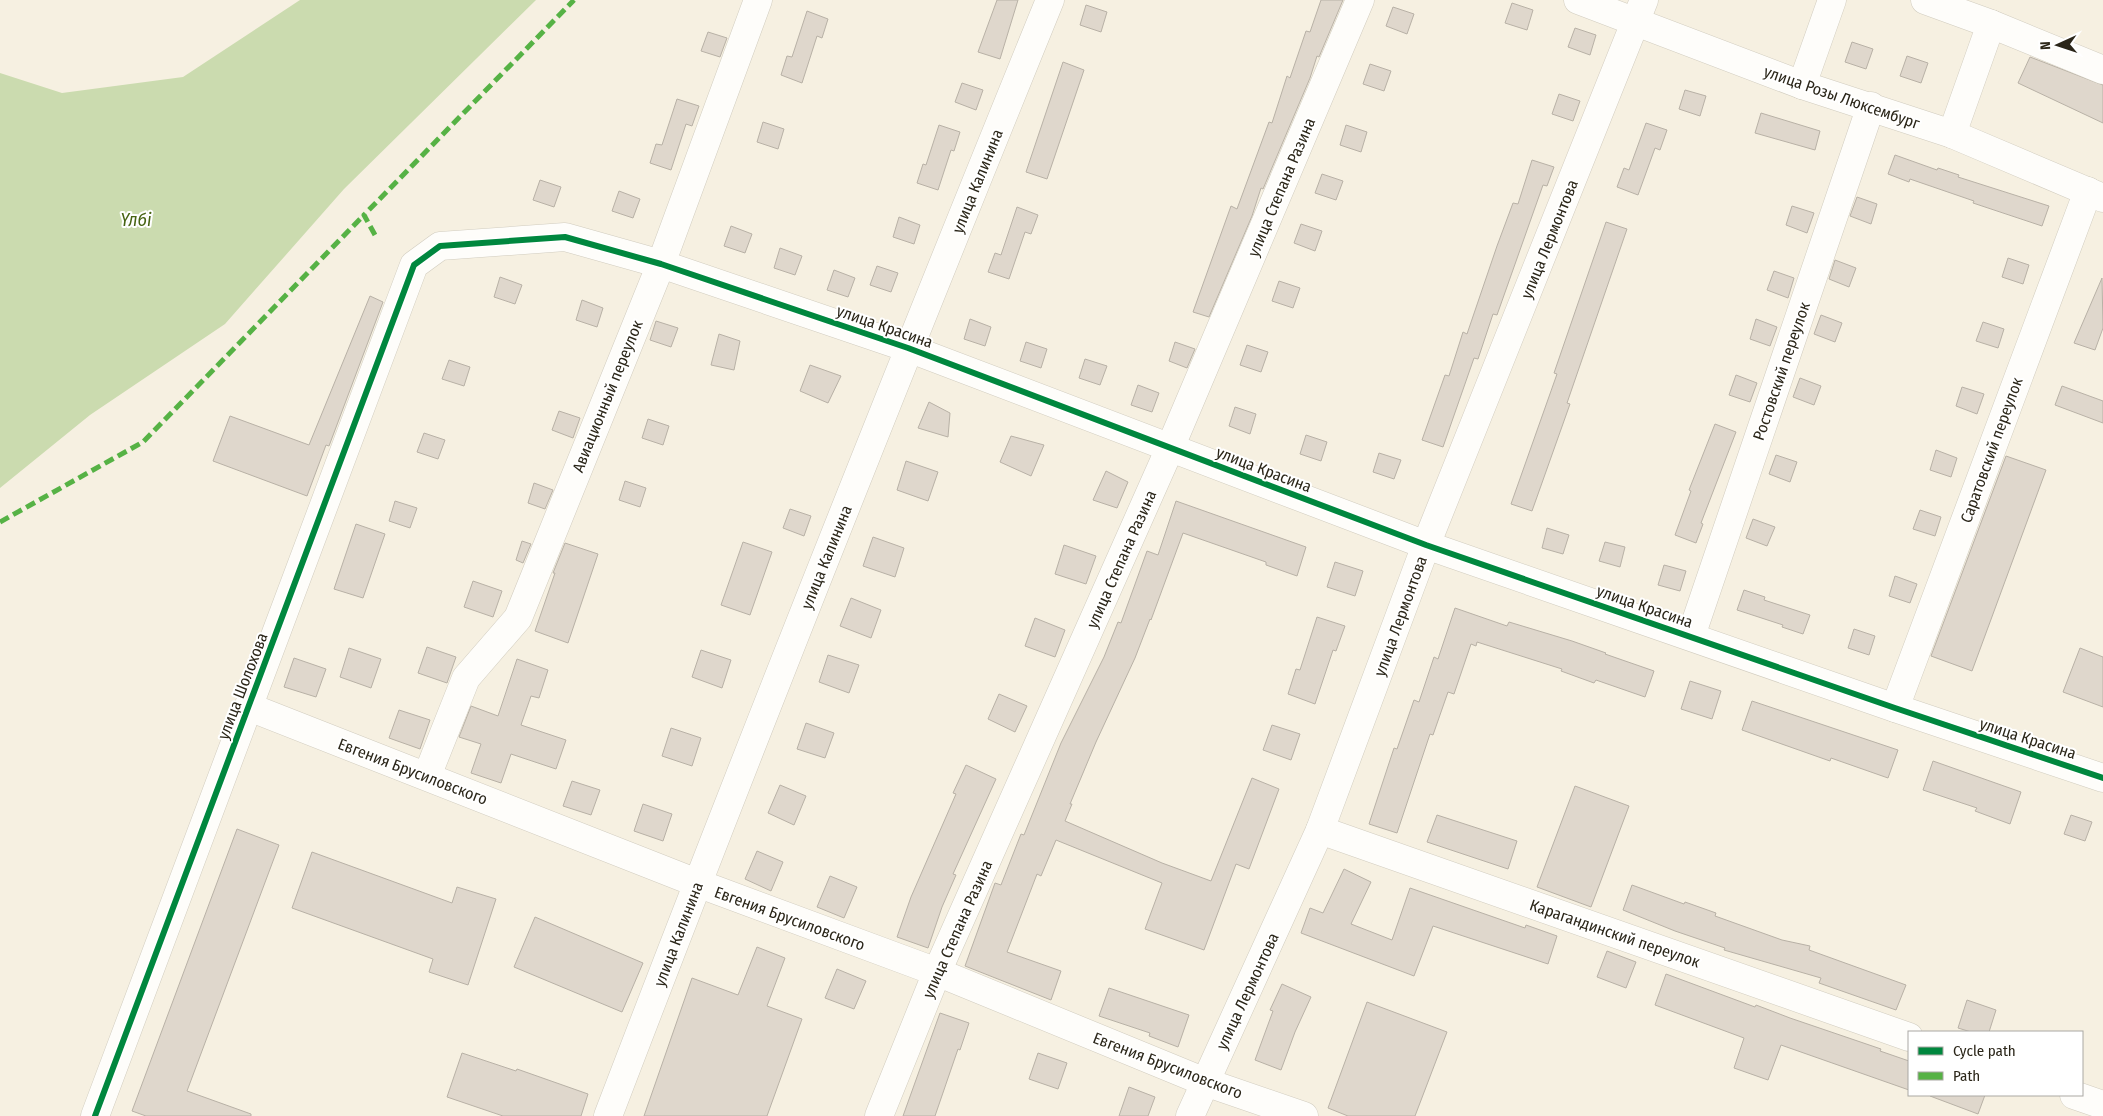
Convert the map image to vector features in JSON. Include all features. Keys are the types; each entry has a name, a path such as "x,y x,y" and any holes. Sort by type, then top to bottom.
{"street":[{"name":"Авиационный переулок","path":"426,776 466,678 518,618 661,264 758,0"},
{"name":"улица Калинина","path":"608,1116 908,348 1050,0"},
{"name":"улица Степана Разина","path":"879,1116 936,972 1170,448 1360,0"},
{"name":"улица Розы Люксембург","path":"1578,0 1640,12 1802,85 1952,134 2095,195"},
{"path":"1802,85 1832,0"},
{"path":"1925,0 1991,24 2103,70"},
{"name":"улица Лермонтова","path":"1190,1116 1320,830 1426,545 1640,12"},
{"path":"1952,134 1991,24"},
{"name":"Ростовский переулок","path":"1691,636 1871,106"},
{"name":"Саратовский переулок","path":"1895,708 2095,195"},
{"name":"улица Красина","path":"414,266 440,246 565,237 661,264 908,348 1426,545 1895,708 2103,778"},
{"name":"улица Шолохова","path":"95,1116 414,266"},
{"name":"Евгения Брусиловского","path":"249,707 698,883 936,972 1205,1082 1304,1116"},
{"name":"Карагандинский переулок","path":"1320,830 1908,1037"},
{"path":"2077,1096 2103,1105"}],"water":[{"name":"Үлбі","path":"300,0 536,0 344,189 225,324 90,415 0,488 0,73 62,93 183,77"}],"building":[{"path":"997,0 1018,0 1000,59 978,52"},
{"path":"1321,0 1343,0 1319,57 1317,56 1310,78 1263,189 1261,188 1252,216 1209,317 1193,312 1231,206 1237,209 1269,122 1272,123 1287,76 1290,78 1306,31 1310,32"},
{"path":"1512,3 1533,10 1527,30 1505,23"},
{"path":"1086,5 1107,12 1101,32 1080,25"},
{"path":"1393,7 1414,14 1407,34 1386,26"},
{"path":"807,11 828,19 822,38 817,36 802,83 781,75 787,56 792,57"},
{"path":"1575,28 1596,35 1590,55 1568,47"},
{"path":"708,32 727,38 720,57 701,51"},
{"path":"1852,42 1873,49 1866,69 1845,62"},
{"path":"1907,56 1928,63 1921,83 1900,76"},
{"path":"2030,57 2103,85 2103,123 2018,83"},
{"path":"1063,62 1084,70 1047,179 1026,172"},
{"path":"1370,64 1391,71 1384,91 1363,84"},
{"path":"962,83 983,90 976,110 955,102"},
{"path":"1685,90 1706,96 1700,116 1679,109"},
{"path":"1559,94 1580,101 1573,121 1552,114"},
{"path":"677,99 699,106 692,126 686,124 671,170 650,163 656,144 662,145"},
{"path":"1761,113 1820,131 1815,150 1755,133"},
{"path":"763,122 784,129 778,149 757,142"},
{"path":"1646,123 1667,130 1660,150 1655,148 1638,195 1617,187 1624,168 1629,170"},
{"path":"939,125 960,132 954,151 951,150 938,190 917,183 923,164 926,165"},
{"path":"1346,125 1367,132 1361,152 1340,145"},
{"path":"1895,155 2049,206 2042,226 1910,179 1909,182 1888,174"},
{"path":"1532,160 1554,167 1547,186 1543,185 1497,315 1493,314 1478,359 1474,358 1443,447 1422,440 1445,375 1449,376 1463,332 1467,334 1513,203 1518,204"},
{"path":"1322,174 1343,181 1336,200 1315,193"},
{"path":"540,180 561,187 554,207 533,200"},
{"path":"619,191 640,199 633,218 612,211"},
{"path":"1857,197 1877,204 1871,224 1850,216"},
{"path":"1792,206 1814,213 1807,233 1786,225"},
{"path":"1017,207 1038,215 1031,234 1025,232 1009,279 988,272 995,253 1001,255"},
{"path":"899,217 920,225 914,244 893,237"},
{"path":"1606,222 1627,229 1567,403 1570,404 1532,511 1511,504 1557,374 1554,373"},
{"path":"1301,224 1322,231 1315,251 1294,243"},
{"path":"731,226 752,234 745,253 724,246"},
{"path":"780,248 802,256 795,275 774,268"},
{"path":"2008,258 2029,265 2023,284 2002,277"},
{"path":"1835,260 1856,268 1849,287 1829,279"},
{"path":"877,266 898,273 891,292 870,285"},
{"path":"834,270 855,278 848,297 827,290"},
{"path":"1774,271 1794,278 1788,298 1767,290"},
{"path":"500,277 522,285 515,304 494,297"},
{"path":"2102,278 2103,328 2095,350 2074,343"},
{"path":"1279,281 1300,288 1293,308 1272,301"},
{"path":"370,296 383,302 329,446 326,445 307,496 213,461 230,416 309,445"},
{"path":"582,300 603,308 597,327 576,320"},
{"path":"1821,315 1842,323 1835,342 1814,334"},
{"path":"970,319 991,327 985,346 964,339"},
{"path":"1756,319 1777,327 1770,346 1750,339"},
{"path":"656,321 678,328 671,347 650,340"},
{"path":"1983,322 2004,329 1998,348 1976,341"},
{"path":"719,334 740,341 734,370 711,365"},
{"path":"1026,342 1047,349 1041,368 1020,361"},
{"path":"1175,342 1195,349 1187,368 1169,361"},
{"path":"1247,345 1268,352 1261,372 1240,365"},
{"path":"1085,359 1107,366 1100,385 1079,378"},
{"path":"449,360 470,367 464,386 442,379"},
{"path":"810,365 841,376 828,403 800,391"},
{"path":"1736,375 1757,383 1750,402 1729,395"},
{"path":"1800,378 1821,386 1814,405 1793,397"},
{"path":"1138,385 1159,393 1152,412 1131,405"},
{"path":"2062,386 2103,401 2103,423 2055,405"},
{"path":"1962,387 1984,394 1977,414 1956,406"},
{"path":"929,402 950,413 948,437 918,428"},
{"path":"1235,407 1256,414 1250,434 1229,426"},
{"path":"559,411 580,418 573,438 552,430"},
{"path":"648,419 669,426 663,445 642,438"},
{"path":"1715,424 1736,432 1701,523 1703,524 1696,543 1675,535 1691,491 1689,490"},
{"path":"424,433 445,440 438,459 417,452"},
{"path":"1306,435 1327,442 1321,461 1300,454"},
{"path":"1011,436 1044,445 1031,476 1000,462"},
{"path":"1936,450 1957,458 1951,477 1930,470"},
{"path":"1379,453 1401,460 1394,479 1373,472"},
{"path":"1776,455 1797,462 1790,482 1769,474"},
{"path":"2006,456 2046,470 1972,671 1931,656"},
{"path":"906,461 938,472 928,501 897,490"},
{"path":"1106,471 1128,482 1117,508 1093,500"},
{"path":"625,481 646,488 640,507 619,500"},
{"path":"534,483 553,490 545,509 528,503"},
{"path":"395,501 417,508 410,528 389,521"},
{"path":"1176,501 1306,547 1297,576 1266,565 1266,562 1183,533 1151,620 1096,742 1070,804 1072,804 1065,821 1162,863 1211,881 1252,778 1279,789 1249,869 1236,864 1204,950 1145,929 1162,883 1056,840 1041,876 1037,874 1007,952 1061,971 1051,1000 965,966 995,883 1001,885 1021,834 1024,835 1061,743 1104,657 1118,622 1121,623 1147,551 1158,555"},
{"path":"790,509 811,516 804,536 783,528"},
{"path":"1920,510 1941,517 1935,536 1913,529"},
{"path":"1753,519 1775,527 1767,546 1746,538"},
{"path":"356,524 385,534 363,598 334,589"},
{"path":"1547,528 1569,535 1563,554 1542,548"},
{"path":"873,537 904,548 895,577 863,566"},
{"path":"522,541 531,544 523,563 516,560"},
{"path":"743,542 772,552 750,615 721,605"},
{"path":"1605,542 1625,547 1620,567 1599,561"},
{"path":"565,543 598,554 568,643 535,631 555,573 553,573"},
{"path":"1064,545 1096,556 1086,584 1055,574"},
{"path":"1335,562 1363,571 1355,596 1327,587"},
{"path":"1664,565 1686,571 1680,591 1658,585"},
{"path":"1895,576 1917,584 1910,603 1889,596"},
{"path":"473,581 502,591 493,617 464,607"},
{"path":"1744,590 1765,597 1764,600 1810,615 1803,634 1782,627 1783,625 1737,610"},
{"path":"851,598 881,610 871,638 840,626"},
{"path":"1455,608 1507,626 1509,622 1572,641 1654,671 1645,697 1596,680 1594,683 1561,671 1562,669 1477,642 1476,646 1471,644 1454,694 1448,692 1433,735 1430,734 1397,833 1369,824 1394,748 1397,749 1414,700 1419,702 1434,657 1438,659"},
{"path":"1317,617 1345,626 1336,651 1333,650 1315,704 1288,694 1296,669 1300,670"},
{"path":"1035,618 1065,630 1055,657 1025,646"},
{"path":"1854,629 1875,636 1869,655 1848,648"},
{"path":"427,647 456,657 447,683 418,673"},
{"path":"349,648 381,659 371,688 340,677"},
{"path":"2080,648 2103,657 2103,707 2063,692"},
{"path":"701,650 731,660 722,688 692,677"},
{"path":"828,655 859,665 849,693 819,682"},
{"path":"294,658 326,669 316,697 284,687"},
{"path":"517,659 548,670 539,698 531,696 521,725 566,740 556,769 511,754 501,783 471,773 481,744 459,737 471,706 498,716"},
{"path":"1690,681 1721,691 1712,719 1681,709"},
{"path":"999,694 1027,706 1015,732 988,719"},
{"path":"1752,701 1898,750 1888,778 1831,758 1830,761 1742,730"},
{"path":"399,710 430,720 420,749 389,738"},
{"path":"806,723 834,733 825,758 797,749"},
{"path":"1272,725 1300,734 1291,760 1263,750"},
{"path":"671,728 701,738 692,766 662,756"},
{"path":"1933,761 2021,792 2010,824 1975,811 1977,808 1923,790"},
{"path":"966,765 996,779 953,874 956,875 942,907 928,948 897,937 911,897 956,794 953,793"},
{"path":"572,781 600,790 591,815 563,806"},
{"path":"780,785 806,796 794,825 768,813"},
{"path":"1575,786 1629,806 1591,907 1537,887"},
{"path":"643,804 672,814 663,841 634,831"},
{"path":"1437,815 1517,841 1508,869 1427,842"},
{"path":"2071,815 2092,822 2085,841 2064,834"},
{"path":"237,829 279,845 187,1091 251,1114 251,1116 146,1116 132,1111"},
{"path":"757,851 783,862 771,891 745,879"},
{"path":"312,852 452,903 457,887 496,899 468,985 429,972 433,959 292,908"},
{"path":"1344,869 1371,882 1351,924 1392,940 1410,888 1525,928 1526,925 1557,936 1548,964 1433,926 1414,976 1301,933 1310,908 1323,913"},
{"path":"830,876 857,887 844,918 817,907"},
{"path":"1632,885 1684,904 1685,902 1716,913 1715,916 1782,940 1810,946 1809,950 1906,985 1896,1010 1819,983 1821,978 1724,950 1725,948 1675,931 1623,910"},
{"path":"535,917 643,963 622,1012 514,967"},
{"path":"757,947 785,958 767,1006 802,1019 767,1116 644,1116 692,978 738,995"},
{"path":"1607,951 1636,962 1626,988 1597,977"},
{"path":"837,969 866,981 854,1009 825,998"},
{"path":"1666,974 1755,1007 1756,1005 1881,1049 1880,1051 1908,1061 1908,1090 1781,1045 1768,1080 1734,1068 1744,1038 1655,1005"},
{"path":"1282,984 1311,997 1281,1070 1255,1060 1273,1011 1270,1010"},
{"path":"1109,988 1189,1015 1178,1047 1149,1036 1150,1033 1099,1016"},
{"path":"1967,1000 1996,1010 1989,1031 1968,1031 1958,1028"},
{"path":"1367,1002 1447,1032 1415,1116 1348,1116 1328,1108"},
{"path":"940,1013 969,1023 960,1050 958,1049 935,1116 903,1116"},
{"path":"462,1053 516,1071 517,1069 588,1094 581,1116 503,1116 447,1097"},
{"path":"1038,1053 1067,1063 1058,1089 1029,1079"},
{"path":"1129,1087 1155,1097 1148,1116 1119,1116"},
{"path":"1930,1096 1985,1096 1978,1114"}],"marked path":[{"path":"375,235 364,215 574,0"},
{"path":"0,522 143,442 364,215"}],"cycle path":[{"path":"95,1116 414,265 440,246 565,237 661,264 908,348 1426,545 1895,708 2103,778"}]}
